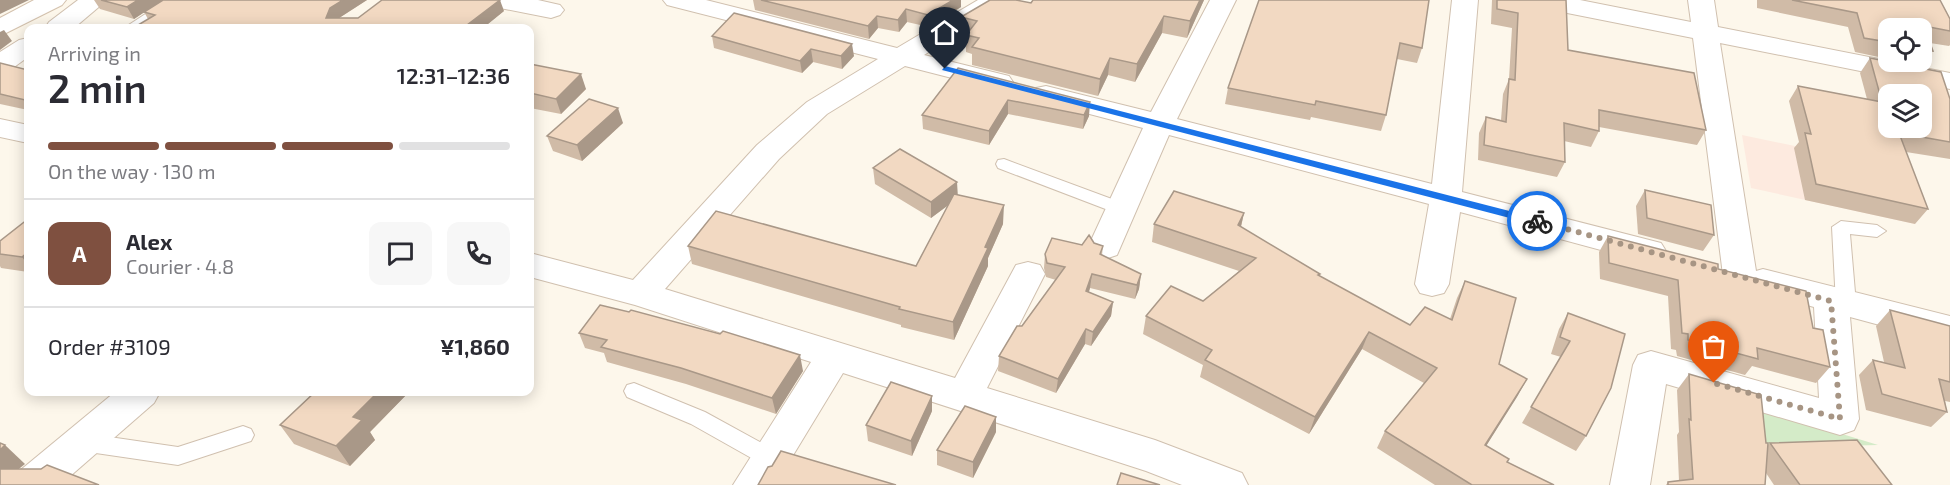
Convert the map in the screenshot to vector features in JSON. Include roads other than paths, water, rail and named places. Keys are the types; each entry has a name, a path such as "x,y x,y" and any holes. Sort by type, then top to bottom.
{"street":[{"path":"0,28 53,0"},
{"path":"71,24 94,0"},
{"path":"494,0 559,5"},
{"path":"676,0 1160,123 1672,257"},
{"path":"1105,247 1160,123 1223,0"},
{"path":"1432,284 1446,197 1465,0"},
{"path":"1542,0 1950,81"},
{"path":"1701,0 1740,275"},
{"path":"640,294 768,152 817,108 994,1"},
{"path":"528,24 559,5"},
{"path":"0,64 24,49"},
{"path":"0,128 24,133"},
{"path":"534,266 640,294 1155,457 1228,485"},
{"path":"1706,266 1950,330"},
{"path":"964,397 1028,274"},
{"path":"1630,485 1651,365 1840,419 1838,302"},
{"path":"761,471 834,356"},
{"path":"31,485 136,396"}],"lane":[{"path":"138,24 177,0"},
{"path":"1004,164 1122,209"},
{"path":"1838,302 1841,227 1877,231"},
{"path":"634,391 698,418 761,471"},
{"path":"82,442 178,456 243,435"}]}
